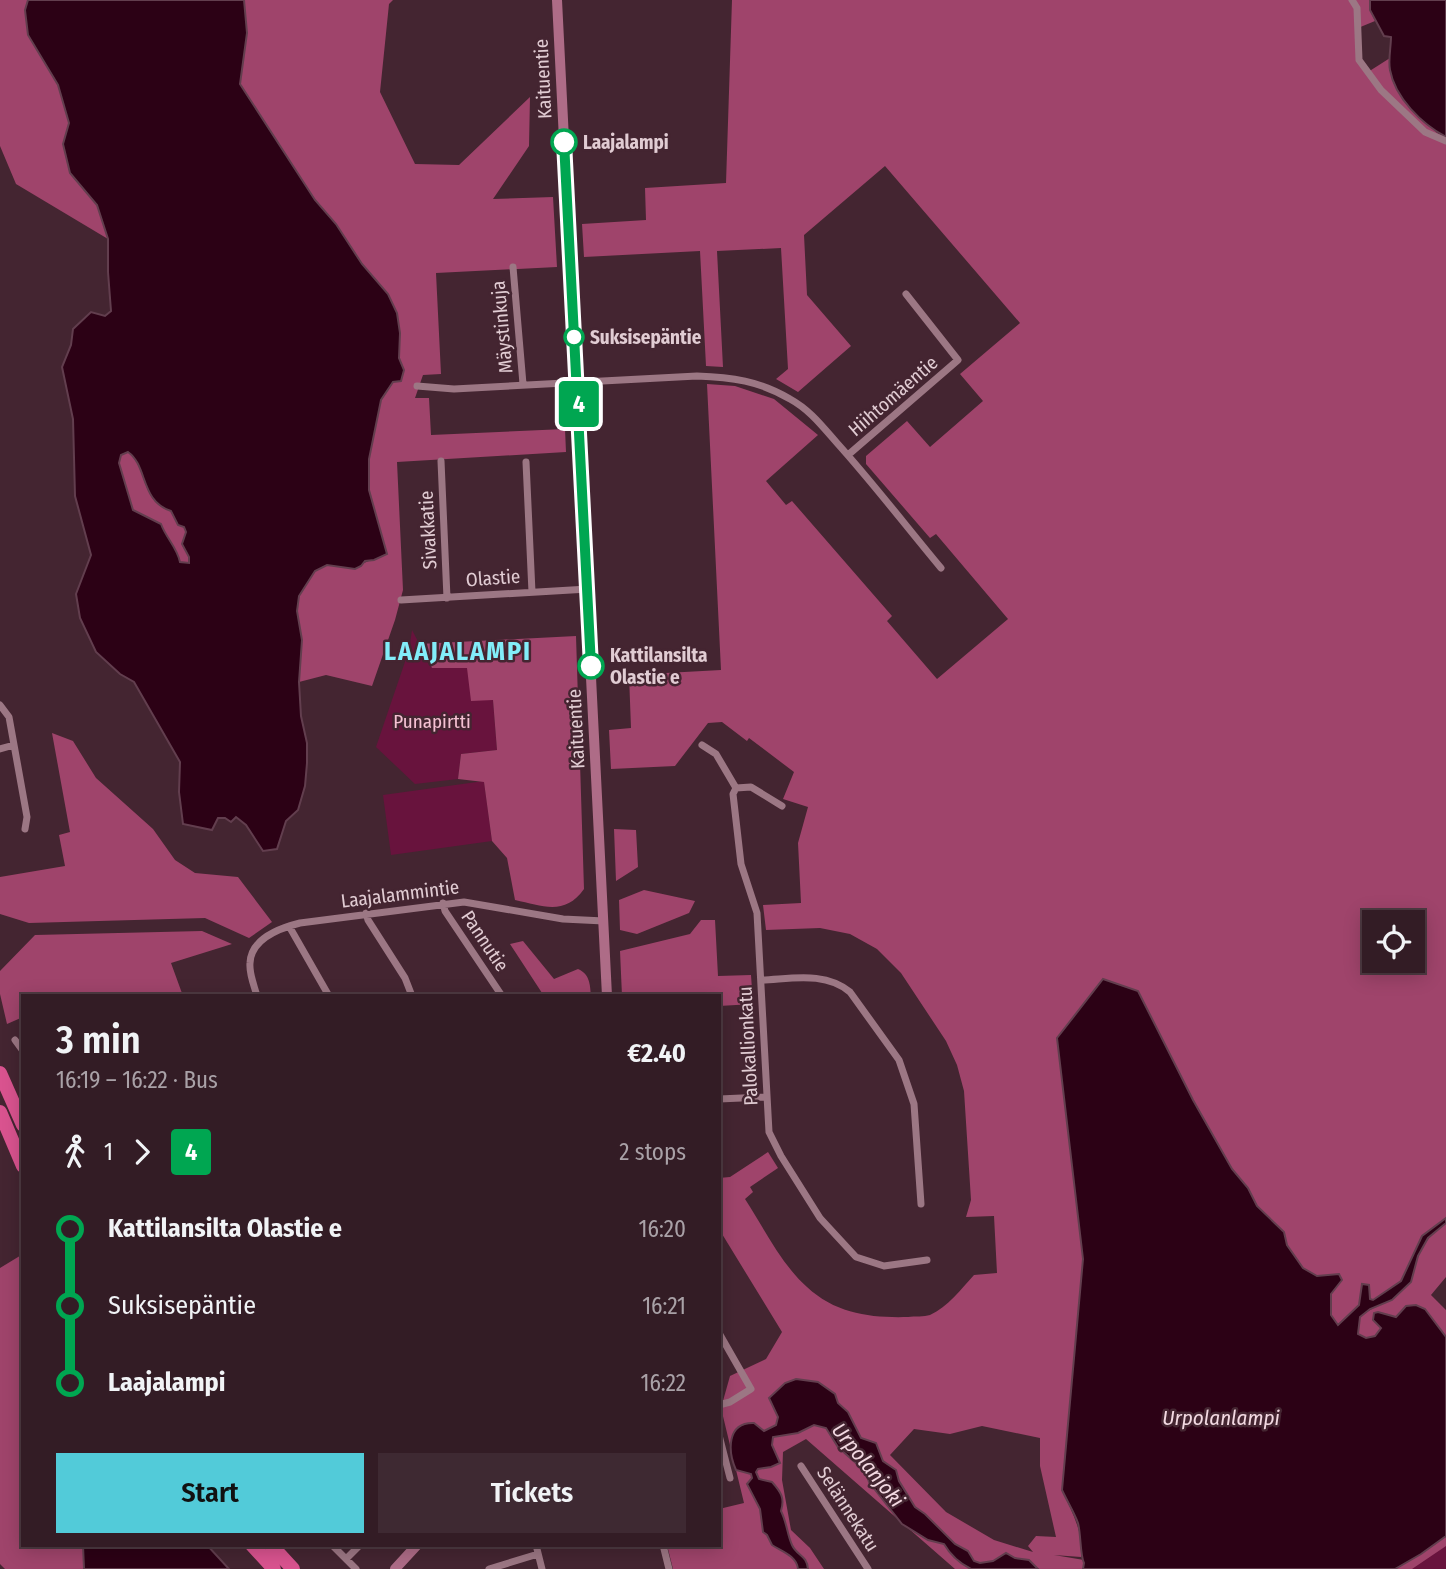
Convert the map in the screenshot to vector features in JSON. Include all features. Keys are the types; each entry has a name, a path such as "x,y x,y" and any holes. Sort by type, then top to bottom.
{"highway":[{"path":"0,1073 21,1120"},
{"path":"0,1112 21,1161"},
{"path":"253,1547 274,1569"},
{"path":"273,1547 293,1569"}],"street":[{"name":"Kaituentie","path":"557,0 607,994"},
{"path":"1352,0 1357,8 1359,60 1381,90 1425,132 1446,141"},
{"name":"Mäystinkuja","path":"513,267 523,384"},
{"name":"Hiihtomäentie","path":"848,455 958,360 906,294"},
{"path":"416,386 454,389 697,376 746,380 779,393 807,409 941,568"},
{"name":"Sivakkatie","path":"441,461 447,598"},
{"path":"526,462 532,592"},
{"name":"Olastie","path":"401,600 588,589"},
{"path":"0,705 9,717 27,817 25,829"},
{"path":"0,749 14,745"},
{"path":"702,745 716,754 736,788 751,787 782,806"},
{"name":"Palokallionkatu","path":"736,788 733,794 741,864 757,914 769,1132 820,1218 856,1257 884,1266 927,1260"},
{"name":"Laajalammintie","path":"256,994 250,970 251,956 264,939 289,926 366,913 473,902 563,919 604,921"},
{"name":"Pannutie","path":"443,903 445,911 501,994"},
{"path":"366,913 405,978 411,994"},
{"path":"289,926 328,994"},
{"path":"761,980 824,978 841,984 850,992 900,1060 914,1104 920,1205"},
{"path":"15,1041 21,1048"},
{"path":"721,1099 766,1097"},
{"path":"721,1336 751,1389 721,1404"},
{"path":"721,1443 730,1478"},
{"name":"Selännekatu","path":"800,1466 868,1569"},
{"path":"334,1547 356,1569"},
{"path":"346,1559 358,1547"},
{"path":"395,1569 415,1547"},
{"path":"536,1547 542,1569"},
{"path":"664,1547 669,1569"},
{"path":"489,1569 538,1555"}],"green space":[{"name":"Punapirtti","path":"412,630 432,668 467,668 493,700 497,750 461,754 458,779 415,784 376,747 409,650"},
{"path":"484,781 492,841 391,855 383,795"},
{"path":"1446,1536 1446,1569 1395,1569 1421,1554"}],"shaded area":[{"path":"0,0 28,0 25,10 28,35 58,85 69,123 63,144 70,173 97,205 108,239 16,184 0,146"},
{"path":"244,0 393,0 389,4 380,92 415,164 459,165 530,97 529,146 493,199 553,197 557,267 436,273 441,374 423,375 415,398 429,398 431,435 565,429 566,452 397,462 403,590 372,686 326,675 299,682 302,640 297,611 299,596 315,571 326,565 355,569 387,554 369,490 369,459 381,400 393,382 399,358 400,333 388,294 362,264 336,224 315,200 240,84 247,33"},
{"path":"732,0 1370,0 1370,10 1375,21 1358,28 1359,60 1368,72 1390,58 1389,70 1437,133 1446,137 1446,1218 1422,1236 1401,1281 1373,1300 1359,1305 1338,1325 1331,1315 1331,1293 1342,1280 1317,1276 1303,1268 1287,1245 1284,1232 1257,1206 1248,1188 1232,1169 1193,1100 1057,1039 1083,1259 1062,1490 1081,1540 1081,1557 1054,1555 1090,1561 1093,1569 955,1569 806,1439 783,1452 782,1480 791,1530 810,1548 824,1569 673,1569 668,1547 721,1547 721,1509 744,1503 721,1408 730,1376 766,1359 782,1332 721,1232 721,1178 730,1177 768,1152 778,1168 750,1187 753,1192 745,1199 781,1257 798,1278 818,1296 842,1309 881,1317 928,1316 948,1303 974,1275 997,1273 994,1216 966,1217 971,1200 964,1091 957,1065 946,1041 901,973 877,949 850,934 820,928 766,930 763,905 801,903 798,843 808,807 783,799 794,772 749,738 747,741 722,722 708,723 675,766 611,769 609,730 631,728 629,675 721,670 707,384 735,386 774,399 818,435 766,481 786,505 792,501 892,616 887,621 937,679 1008,619 936,534 930,538 866,464 866,456 907,421 930,447 983,401 960,374 1020,323 885,166 804,235 807,295 851,346 798,392 776,379 788,369 781,248 717,251 723,367 706,366 700,251 584,257 582,224 646,220 645,188 726,183","holes":["982,1426 1040,1438 1040,1466 1056,1537 1036,1536 1028,1546 1033,1552 994,1540 946,1512 890,1455 914,1429 950,1434"]},
{"path":"128,452 139,466 154,500 171,511 178,525 184,527 186,532 182,545 190,563 180,562 161,524 133,510 119,463 121,455"},
{"path":"576,636 584,889 569,903 553,907 515,900 507,858 492,841 484,782 458,779 461,754 497,750 493,700 471,701 467,668 432,668 419,644"},
{"path":"52,733 73,741 96,778 153,829 175,860 195,873 238,877 272,922 249,938 205,918 29,923 0,914 0,877 65,866 59,835 70,832"},
{"path":"614,829 636,830 638,867 616,881"},
{"path":"644,890 695,901 689,913 637,934 620,930 619,900"},
{"path":"701,920 715,920 718,976 751,975 753,1004 721,1006 721,994 622,994 620,951 690,934"},
{"path":"202,931 232,944 171,963 182,994 21,994 21,1018 7,1024 0,994 0,971 35,935"},
{"path":"523,941 554,979 578,969 582,971 589,980 591,994 543,994 510,944"},
{"path":"1446,1223 1446,1277 1431,1295 1446,1310 1446,1337 1425,1309 1406,1306 1396,1317 1378,1312 1381,1328 1375,1336 1366,1338 1358,1334 1360,1317 1404,1288 1426,1242"},
{"path":"21,1255 21,1547 83,1547 84,1569 5,1569 0,1564 0,1268"},
{"path":"1446,1536 1446,1546 1412,1569 1395,1569 1421,1554"}],"water":[{"path":"28,0 244,0 247,33 240,84 315,200 336,224 362,264 388,294 397,313 400,333 399,358 404,370 401,381 393,382 381,400 369,459 369,490 387,554 365,561 355,569 327,565 315,571 299,596 297,611 302,640 299,682 301,716 307,743 305,786 298,810 286,821 277,849 263,851 246,825 236,817 231,822 218,818 212,830 183,824 179,792 180,762 134,682 120,674 96,652 80,618 76,594 91,555 75,496 73,419 62,367 71,345 73,329 91,312 105,316 111,311 108,239 97,205 70,173 63,144 69,123 58,85 28,35 25,10","holes":["128,452 134,458 154,500 171,511 178,525 184,527 186,532 182,544 189,563 180,562 161,524 133,510 119,463 121,455"]},
{"path":"1370,0 1446,0 1446,137 1419,117 1397,90 1389,66 1391,37 1384,36 1370,10"},
{"name":"Urpolanlampi","path":"1103,979 1138,991 1193,1100 1232,1169 1248,1188 1257,1206 1284,1232 1287,1245 1303,1268 1317,1276 1339,1274 1342,1280 1331,1294 1331,1315 1338,1325 1359,1305 1362,1284 1369,1285 1370,1299 1373,1300 1401,1281 1422,1236 1446,1218 1446,1223 1428,1238 1418,1256 1411,1282 1392,1300 1370,1309 1360,1317 1358,1334 1366,1338 1375,1336 1381,1328 1373,1320 1374,1313 1396,1317 1406,1306 1416,1305 1425,1309 1446,1337 1446,1536 1395,1569 1083,1569 1078,1523 1062,1490 1083,1259 1057,1038"},
{"name":"Urpolanjoki","path":"796,1379 818,1382 835,1394 861,1438 876,1443 883,1461 896,1470 899,1481 915,1507 955,1544 968,1551 974,1561 993,1561 1006,1553 1015,1558 1029,1560 1038,1569 971,1569 963,1564 952,1556 944,1544 928,1540 902,1524 869,1482 866,1472 838,1447 826,1428 814,1425 798,1433 773,1437 772,1445 780,1463 758,1469 756,1472 759,1479 772,1482 781,1495 781,1511 790,1541 804,1558 808,1569 798,1569 792,1557 772,1545 763,1532 760,1509 747,1484 752,1478 751,1474 736,1470 731,1447 731,1439 738,1427 754,1423 764,1431 776,1425 778,1417 769,1398 785,1383"},
{"path":"83,1547 209,1547 229,1569 84,1569"}],"bus line":[{"name":"4","path":"564,142 591,666"}],"place":[{"name":"Laajalampi","path":"564,142"},
{"name":"Suksisepäntie","path":"574,337"},
{"name":"Kattilansilta Olastie e","path":"591,666"}],"district":[{"name":"LAAJALAMPI","path":"458,651"}]}
